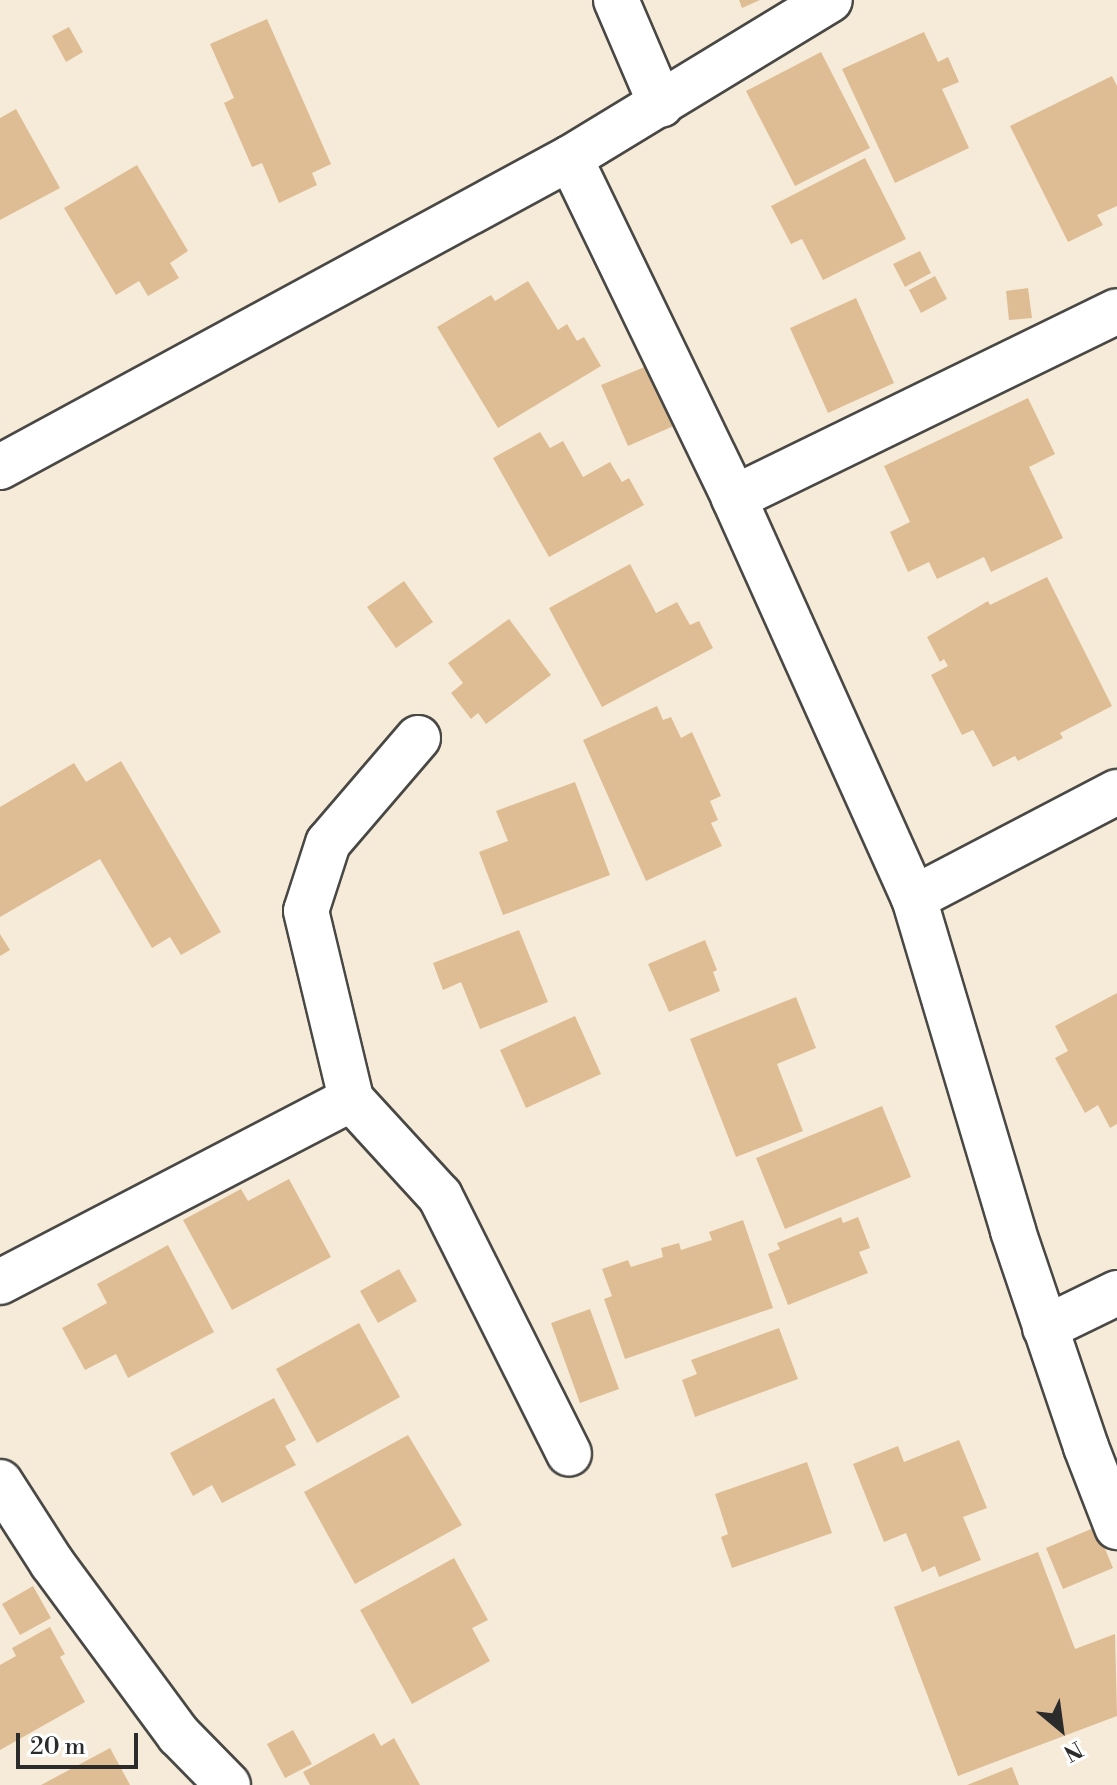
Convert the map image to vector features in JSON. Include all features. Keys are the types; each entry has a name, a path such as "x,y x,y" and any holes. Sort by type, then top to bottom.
{"street":[{"path":"616,0 661,105"},
{"path":"0,467 570,158 830,0"},
{"path":"570,158 734,498 914,898 953,1037 1045,1328 1117,1527"},
{"path":"734,498 1117,311"},
{"path":"418,738 328,843 306,911 351,1099 440,1196 569,1454"},
{"path":"914,898 1117,792"},
{"path":"0,1282 351,1099"},
{"path":"1045,1328 1117,1293"},
{"path":"0,1482 52,1563 179,1735 228,1785"}],"building":[{"path":"739,0 760,0 742,8"},
{"path":"267,19 331,164 312,173 317,185 279,203 262,163 252,167 224,103 234,98 210,44"},
{"path":"69,27 83,52 66,62 52,36"},
{"path":"924,32 938,62 948,57 959,82 942,89 969,148 895,183 842,69"},
{"path":"821,52 870,148 795,186 746,91"},
{"path":"1112,76 1117,86 1117,206 1097,215 1103,225 1068,242 1010,126"},
{"path":"16,109 60,188 0,220 0,118"},
{"path":"865,158 906,239 823,280 802,239 791,244 771,206"},
{"path":"137,165 188,251 170,263 179,278 148,296 139,281 116,295 64,208"},
{"path":"920,251 931,273 905,287 893,264"},
{"path":"935,276 947,299 921,313 909,290"},
{"path":"528,281 558,330 567,324 577,341 584,337 601,366 498,428 437,327 491,295 495,301"},
{"path":"1028,288 1032,318 1009,320 1006,291"},
{"path":"856,298 894,383 828,413 790,328"},
{"path":"659,361 685,421 628,446 601,385"},
{"path":"1028,398 1055,454 1029,467 1063,538 991,572 984,557 937,579 929,562 908,572 890,532 910,522 884,466"},
{"path":"540,432 550,448 563,441 583,477 610,462 622,482 629,478 644,505 549,557 493,458"},
{"path":"630,564 656,613 677,602 690,625 699,621 713,648 602,707 549,608"},
{"path":"1047,577 1112,706 1060,733 1063,738 1018,761 1015,756 993,767 973,730 962,735 931,675 948,666 944,659 940,662 927,637 988,601 990,605"},
{"path":"404,581 433,622 396,648 367,607"},
{"path":"509,619 551,675 486,724 478,713 471,719 451,693 463,683 448,663"},
{"path":"657,706 663,720 671,717 681,738 692,732 721,796 710,801 718,820 711,823 722,846 646,881 583,740"},
{"path":"121,761 221,932 181,955 170,937 152,948 100,859 0,917 0,807 74,763 86,782"},
{"path":"575,782 610,875 503,915 479,852 508,841 496,811"},
{"path":"519,930 548,1002 480,1029 461,982 443,990 433,963"},
{"path":"0,934 10,950 0,956"},
{"path":"705,940 717,970 713,972 720,991 669,1012 648,964"},
{"path":"1117,993 1117,1124 1110,1128 1098,1105 1085,1113 1055,1058 1068,1051 1055,1026"},
{"path":"796,997 816,1048 777,1064 803,1131 736,1157 690,1039"},
{"path":"575,1016 601,1074 526,1108 500,1050"},
{"path":"882,1106 911,1177 785,1229 756,1158"},
{"path":"289,1179 331,1257 232,1310 183,1220 241,1189 248,1201"},
{"path":"841,1217 843,1223 858,1217 870,1248 859,1252 868,1273 788,1305 768,1254 780,1249 777,1243"},
{"path":"743,1220 773,1308 625,1359 604,1299 612,1296 602,1269 628,1260 631,1267 663,1257 661,1248 679,1243 681,1250 712,1240 709,1232"},
{"path":"168,1245 214,1332 128,1378 116,1354 85,1370 62,1328 107,1303 97,1284"},
{"path":"399,1269 417,1301 378,1323 360,1291"},
{"path":"590,1309 619,1389 580,1403 551,1323"},
{"path":"359,1323 400,1397 317,1443 276,1369"},
{"path":"779,1328 798,1379 695,1417 682,1380 697,1374 691,1360"},
{"path":"274,1398 296,1440 285,1446 296,1465 222,1503 212,1485 193,1496 170,1453"},
{"path":"408,1435 462,1525 355,1584 304,1492"},
{"path":"959,1440 987,1508 963,1517 981,1560 939,1577 935,1566 922,1572 906,1533 884,1542 853,1464 898,1446 904,1462"},
{"path":"807,1462 832,1533 732,1568 721,1537 728,1534 715,1494"},
{"path":"1096,1527 1113,1568 1063,1589 1046,1548"},
{"path":"1038,1552 1075,1649 1115,1634 1117,1716 958,1776 894,1607"},
{"path":"454,1558 488,1620 472,1628 490,1661 412,1704 360,1610"},
{"path":"33,1586 51,1618 20,1635 2,1604"},
{"path":"50,1627 65,1654 60,1657 85,1702 0,1750 0,1665 16,1656 12,1648"},
{"path":"293,1730 312,1764 285,1778 267,1744"},
{"path":"374,1733 381,1746 394,1738 420,1785 310,1785 303,1772"},
{"path":"110,1748 130,1785 41,1785"},
{"path":"1012,1767 1019,1785 967,1785"}]}
